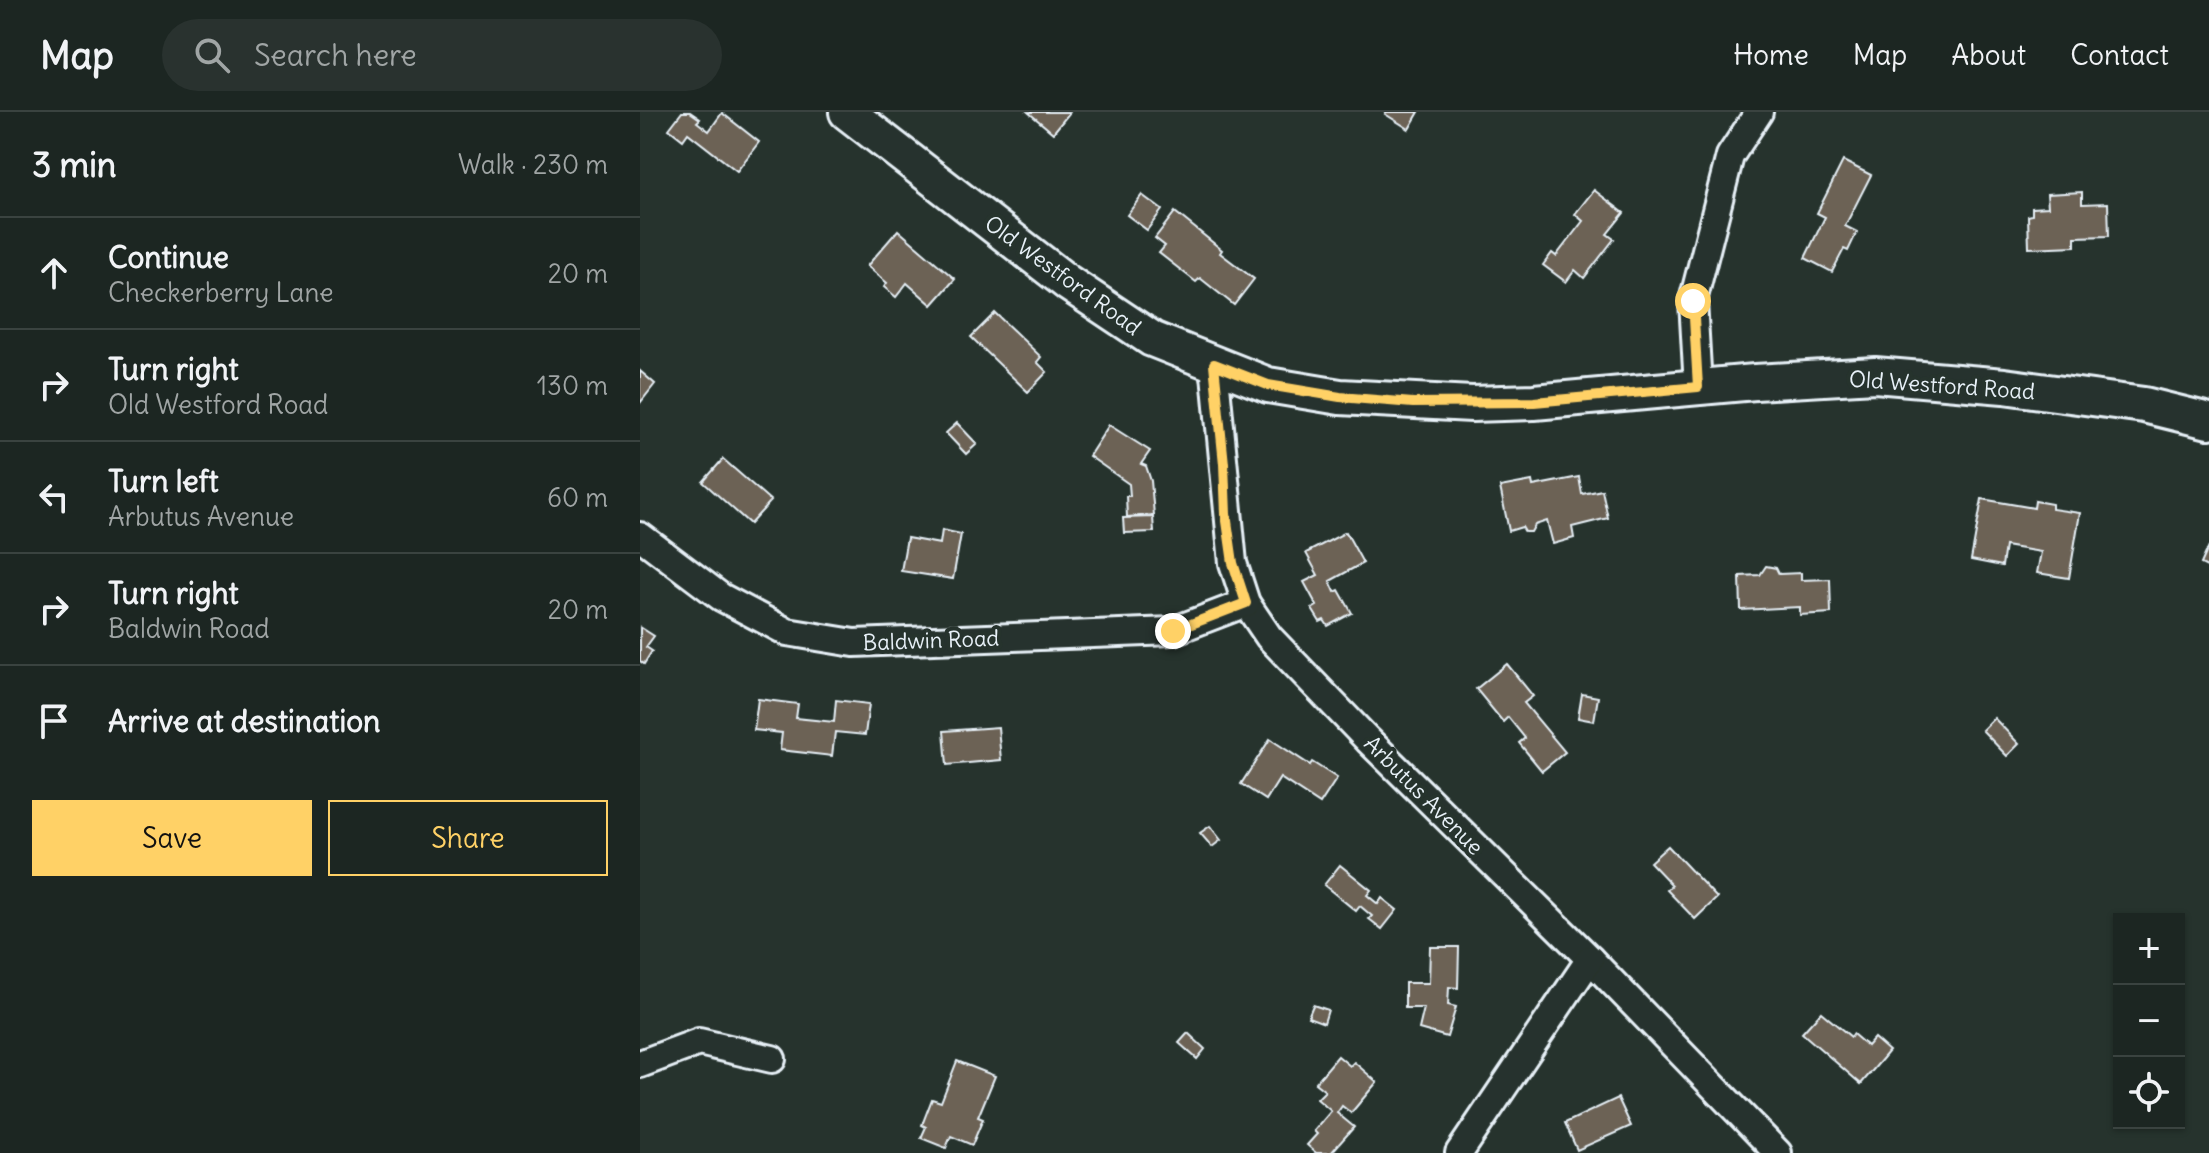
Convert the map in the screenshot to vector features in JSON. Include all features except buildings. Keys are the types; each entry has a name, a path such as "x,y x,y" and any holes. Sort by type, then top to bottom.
{"main road":[{"name":"Old Westford Road","path":"847,112 1068,283 1152,339 1268,385 1340,397 1413,403 1534,402 1875,375 2035,390 2144,405 2209,421"}],"street":[{"path":"1698,387 1693,301 1730,156 1759,112"},
{"name":"Arbutus Avenue","path":"1214,364 1233,563 1246,603 1269,637 1778,1153"},
{"name":"Baldwin Road","path":"640,536 721,597 787,632 854,643 1173,631 1246,603"},
{"path":"1459,1153 1590,959"},
{"path":"640,1064 699,1042 772,1059"}],"route":[{"path":"1173,631 1246,603 1233,563 1226,514 1214,364 1268,385 1340,397 1413,403 1534,402 1698,387 1693,301"}]}
